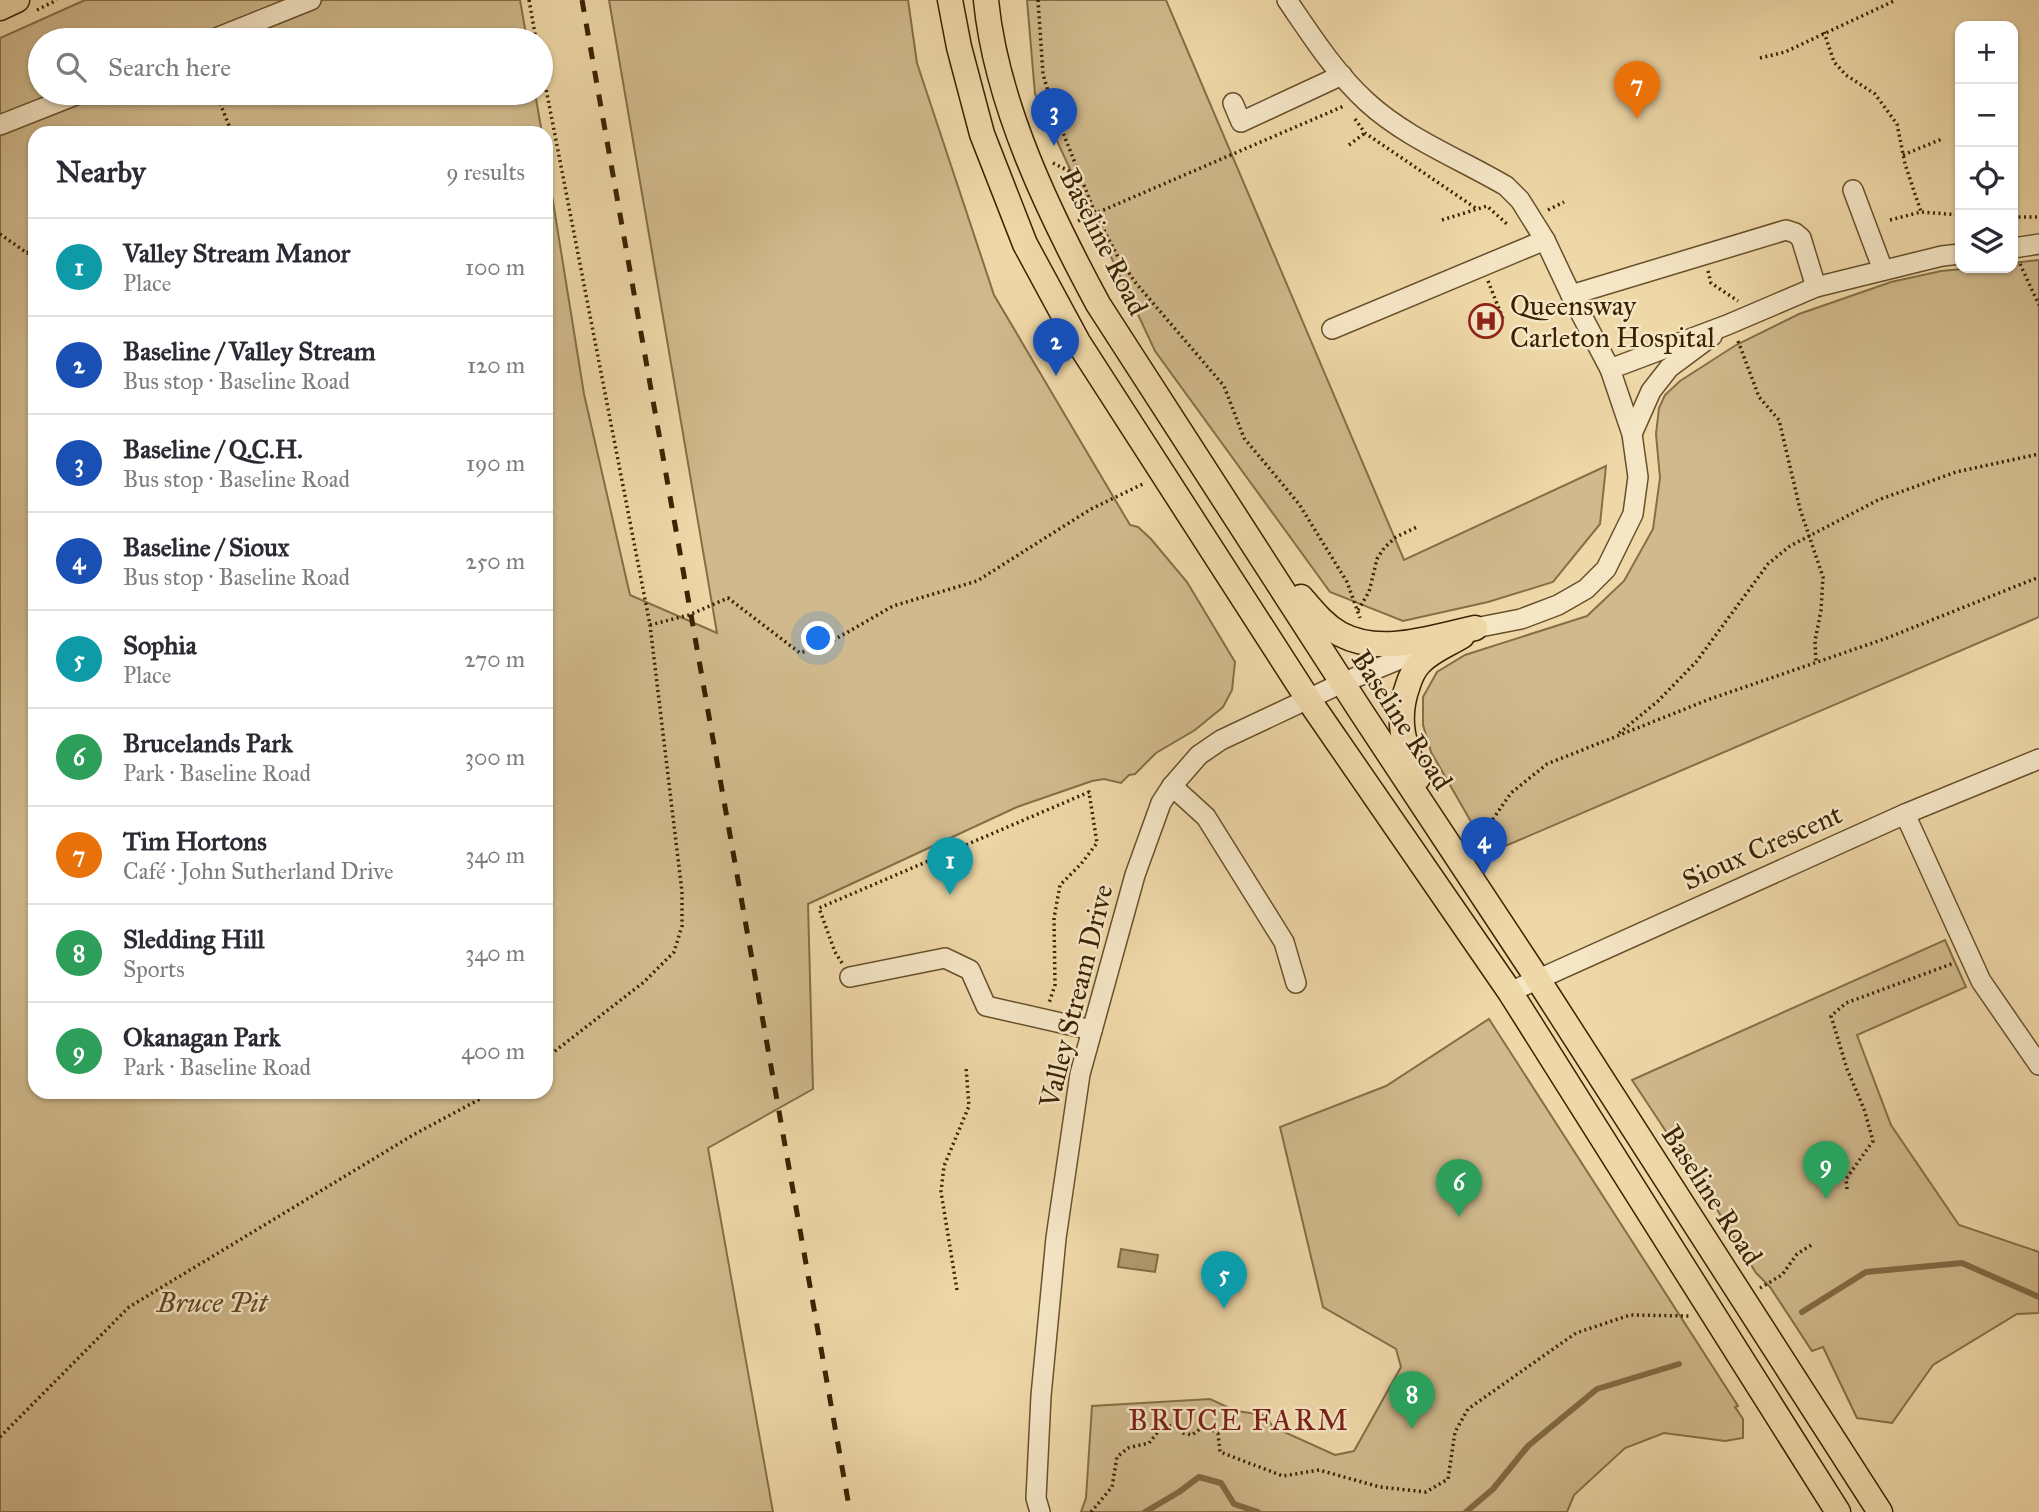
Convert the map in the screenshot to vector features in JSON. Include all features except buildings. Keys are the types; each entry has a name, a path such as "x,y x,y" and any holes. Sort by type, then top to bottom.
{"main road":[{"path":"0,8 17,0"},
{"path":"950,0 959,47 982,134 1025,244 1078,342 1308,699 1510,992 1838,1512"},
{"name":"Baseline Road","path":"986,0 992,43 1012,111 1044,193 1076,263 1123,345 1537,978 1880,1512"},
{"path":"1246,533 1320,620 1341,635 1370,644 1387,645 1475,628"},
{"path":"1447,843 1406,749 1400,712 1410,680 1420,662 1475,628"}],"street":[{"path":"241,28 311,0"},
{"name":"Valley Stream Drive","path":"1040,1512 1037,1498 1041,1396 1056,1238 1080,1074 1135,875 1161,803 1199,755 1221,740 1342,683 1475,628 1521,619 1558,605 1586,589 1606,569 1633,514 1638,477 1632,434 1610,369 1545,240 1520,200 1506,186 1394,122 1367,103 1326,57 1287,0"},
{"path":"1233,103 1241,122 1342,75"},
{"path":"0,125 51,105"},
{"path":"1853,190 1883,270"},
{"path":"1571,295 1786,230 1801,238 1816,287"},
{"path":"1332,329 1545,240"},
{"path":"2018,253 2039,244"},
{"path":"1632,434 1651,391 1669,368 1732,330 1816,287 1955,255"},
{"path":"1610,369 1732,330"},
{"name":"Sioux Crescent","path":"1510,992 1905,814 2039,759"},
{"path":"1172,786 1206,817 1284,942 1296,983"},
{"path":"1905,814 1981,981 2039,1065"},
{"path":"850,977 945,958 970,970 986,1006 1092,1030"}],"path":[{"path":"528,0 534,28"},
{"path":"1038,0 1043,74 1052,105 1095,213 1135,282 1224,386 1244,438 1299,504 1347,582 1362,624"},
{"path":"1760,58 1785,52 1896,0"},
{"path":"1824,32 1834,62 1846,75 1875,94 1897,124 1903,155 1921,212"},
{"path":"221,105 229,126"},
{"path":"549,105 650,625 682,892 682,926 674,952 644,982 553,1053"},
{"path":"1077,221 1345,105 1366,133 1476,209"},
{"path":"1349,145 1366,133"},
{"path":"1903,155 1942,139"},
{"path":"1052,162 1079,176"},
{"path":"1548,210 1564,202"},
{"path":"1441,220 1487,206 1508,225"},
{"path":"1890,220 1921,212 1955,215"},
{"path":"2018,217 2039,217"},
{"path":"0,234 28,252"},
{"path":"2018,260 2039,305"},
{"path":"1490,262 1488,280 1503,318"},
{"path":"1732,330 1759,397 1779,420 1800,509 1823,577 1821,610 1815,641 1816,662"},
{"path":"1615,737 1657,702 1696,662 1768,564 1790,546 1878,500 1956,472 2039,454"},
{"path":"650,625 690,615 728,598 800,653 825,645 893,606 977,581 1091,509 1162,473"},
{"path":"1358,611 1369,592 1377,559 1384,548 1396,537 1419,526"},
{"path":"1479,849 1493,819 1511,793 1547,764 1710,699 1887,638 2039,577"},
{"path":"850,977 835,952 819,908 1089,792 1097,843 1060,885 1054,918 1055,985 1045,1019"},
{"path":"1847,1189 1846,1179 1873,1141 1831,1016 1846,1003 1970,957"},
{"path":"957,1290 941,1192 944,1166 969,1106 966,1068"},
{"path":"0,1437 130,1307 413,1135 480,1099"},
{"path":"1759,1290 1782,1275 1797,1254 1813,1244"},
{"path":"1091,1512 1112,1487 1117,1457 1128,1448 1149,1443 1161,1428 1174,1425 1183,1433 1192,1435 1200,1429 1210,1428 1219,1434 1220,1451 1283,1476 1319,1470 1380,1487 1426,1492 1448,1479 1455,1432 1468,1409 1576,1333 1630,1315 1693,1316 1712,1313"}],"green space":[{"name":"Bruce Pit","path":"85,0 520,0 525,28 28,28 28,105 537,105 541,126 28,126 28,1099 553,1099 553,201 584,394 630,595 717,633 609,0 908,0 917,63 994,295 1130,525 1138,527 1151,539 1187,582 1235,662 1232,690 1223,707 1195,730 1156,753 1135,774 1129,775 1121,783 1104,779 1092,781 1017,807 808,904 813,1089 708,1148 773,1512 0,1512 0,38"},
{"path":"1027,0 1166,0 1404,560 1606,466 1600,524 1553,582 1488,602 1403,621 1330,592 1155,351 1035,94"},
{"path":"2039,260 2039,617 1489,853 1431,752 1423,725 1423,697 1437,672 1465,655 1587,616 1624,581 1653,529 1660,478 1656,434 1659,408 1665,395 1680,381 1736,345 1799,314 1891,282 1941,271 2018,273 2018,262"},
{"path":"1945,940 1966,987 1857,1035 1891,1125 1959,1225 2039,1252 2039,1313 2017,1314 1933,1365 1892,1423 1857,1418 1823,1347 1812,1351 1770,1287 1756,1273 1632,1080"},
{"path":"1489,1019 1738,1406 1735,1407 1743,1419 1743,1438 1725,1441 1664,1433 1625,1448 1574,1495 1567,1512 1081,1512 1086,1498 1092,1406 1210,1399 1236,1411 1265,1415 1273,1427 1335,1455 1354,1451 1401,1367 1396,1349 1323,1307 1280,1127 1386,1086"}],"shaded area":[{"path":"1121,1249 1158,1255 1155,1272 1118,1267"}],"waterway":[{"path":"1802,1312 1866,1272 1962,1263 2039,1297"},
{"path":"1466,1512 1493,1489 1528,1446 1597,1389 1679,1364"},
{"path":"1145,1512 1199,1477 1221,1483 1234,1504 1258,1512"}],"railway":[{"path":"582,0 850,1512"}],"place":[{"name":"Tim Hortons","path":"1637,119"},
{"name":"Baseline / Q.C.H.","path":"1054,146"},
{"name":"Queensway Carleton Hospital","path":"1486,321"},
{"name":"Baseline / Valley Stream","path":"1056,376"},
{"name":"Baseline / Sioux","path":"1484,875"},
{"name":"Valley Stream Manor","path":"950,895"},
{"name":"Okanagan Park","path":"1826,1199"},
{"name":"Brucelands Park","path":"1459,1217"},
{"name":"Sophia","path":"1224,1309"},
{"name":"Sledding Hill","path":"1412,1429"}],"district":[{"name":"BRUCE FARM","path":"1239,1420"}]}
